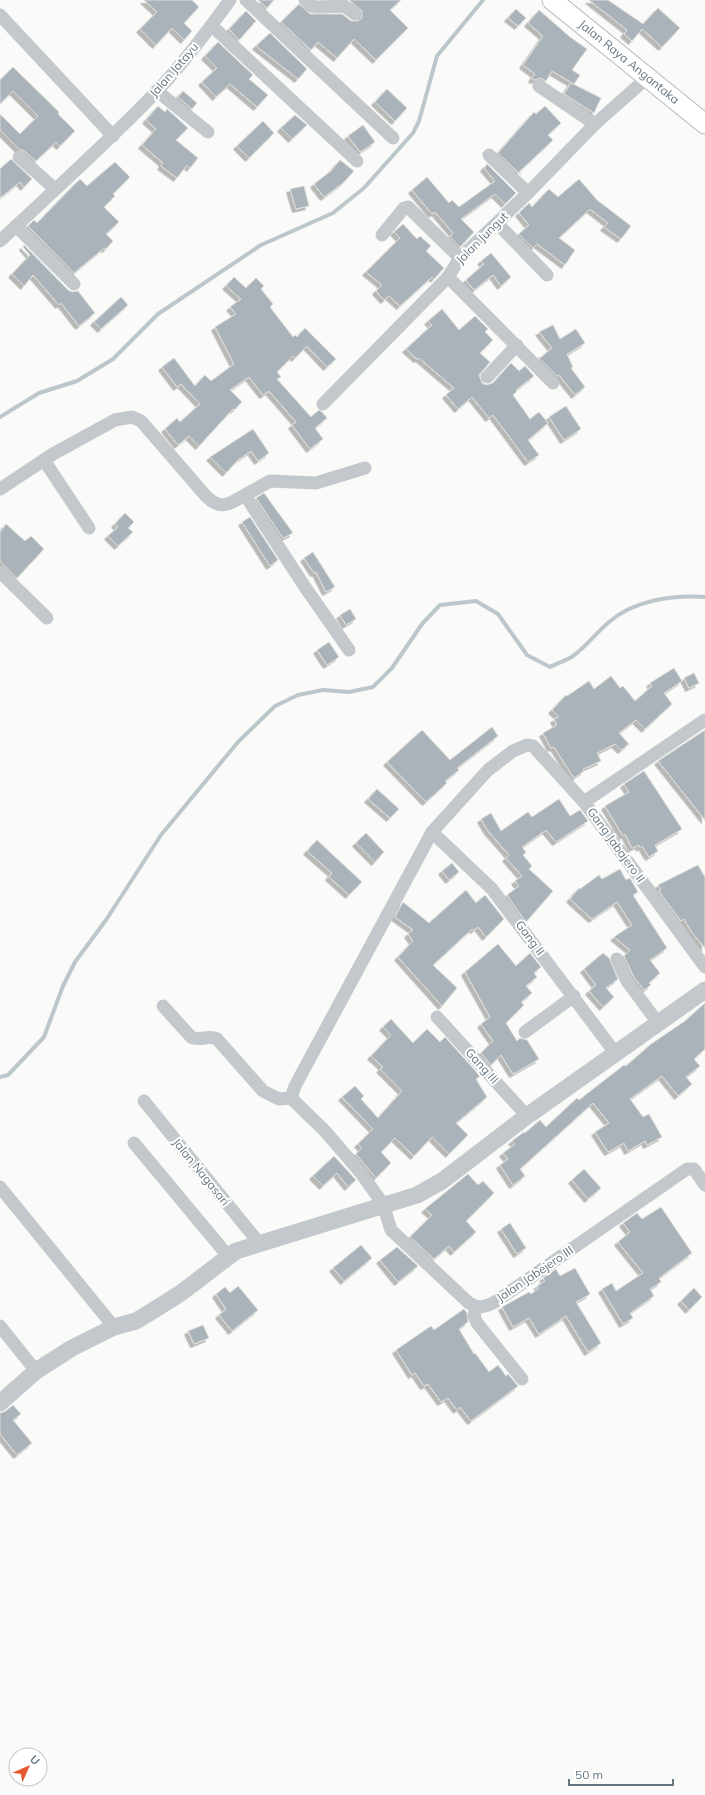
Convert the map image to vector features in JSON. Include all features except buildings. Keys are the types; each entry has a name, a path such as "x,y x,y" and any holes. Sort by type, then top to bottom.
{"main road":[{"name":"Jalan Raya Angantaka","path":"552,0 705,124"}],"street":[{"name":"Jalan Jatayu","path":"0,241 113,136 157,91 212,26 230,0"},
{"path":"246,0 394,138"},
{"path":"305,0 317,7 344,6 356,14"},
{"path":"0,15 113,136"},
{"path":"212,26 357,161"},
{"name":"Jalan Jungut","path":"323,404 448,277 460,258 528,193 595,124 648,77"},
{"path":"539,86 595,124"},
{"path":"157,91 208,132"},
{"path":"490,155 528,193"},
{"path":"19,157 55,189"},
{"path":"382,235 404,208 408,207 460,258"},
{"path":"498,222 547,275"},
{"path":"16,226 74,284"},
{"path":"448,277 553,383"},
{"path":"487,377 517,345"},
{"path":"0,489 44,460 115,420 132,417 141,421 205,495 216,505 223,506 231,503 270,481 316,483 365,468"},
{"path":"44,460 89,528"},
{"path":"245,495 305,587 349,650"},
{"path":"0,572 47,618"},
{"name":"Gang Jabajero II","path":"705,720 584,802 705,966"},
{"path":"291,1098 299,1079 432,832 488,770 514,751 527,745 536,747 584,802"},
{"name":"Gang II","path":"432,832 492,889 574,996 616,1054"},
{"path":"617,959 627,981 658,1023"},
{"path":"0,1403 36,1371 72,1348 114,1327 136,1321 181,1293 236,1251 383,1204 417,1195 442,1181 527,1116 705,990"},
{"path":"525,1032 574,996"},
{"path":"163,1006 191,1038 195,1040 211,1037 217,1039 263,1091 279,1099 291,1098 325,1131 361,1173 383,1204 391,1230 469,1303 476,1307 474,1316 477,1323 522,1379"},
{"name":"Gang III","path":"437,1017 527,1116"},
{"name":"Jalan Nagasari","path":"144,1101 259,1244"},
{"path":"134,1143 228,1256"},
{"name":"Jalan Jabejero III","path":"476,1307 483,1307 495,1302 687,1169 694,1169 705,1185"},
{"path":"0,1187 114,1327"},
{"path":"0,1326 36,1371"}],"waterway":[{"path":"0,417 39,393 77,381 113,359 158,314 261,245 333,213 364,188 413,133 419,121 437,56 483,0"},
{"path":"0,1077 8,1075 44,1037 63,986 75,962 106,920 161,835 238,742 275,706 298,695 323,690 349,692 373,687 392,668 422,624 440,605 476,601 498,614 527,655 550,667 573,656 609,622 630,609 654,600 680,597 705,597"}]}
